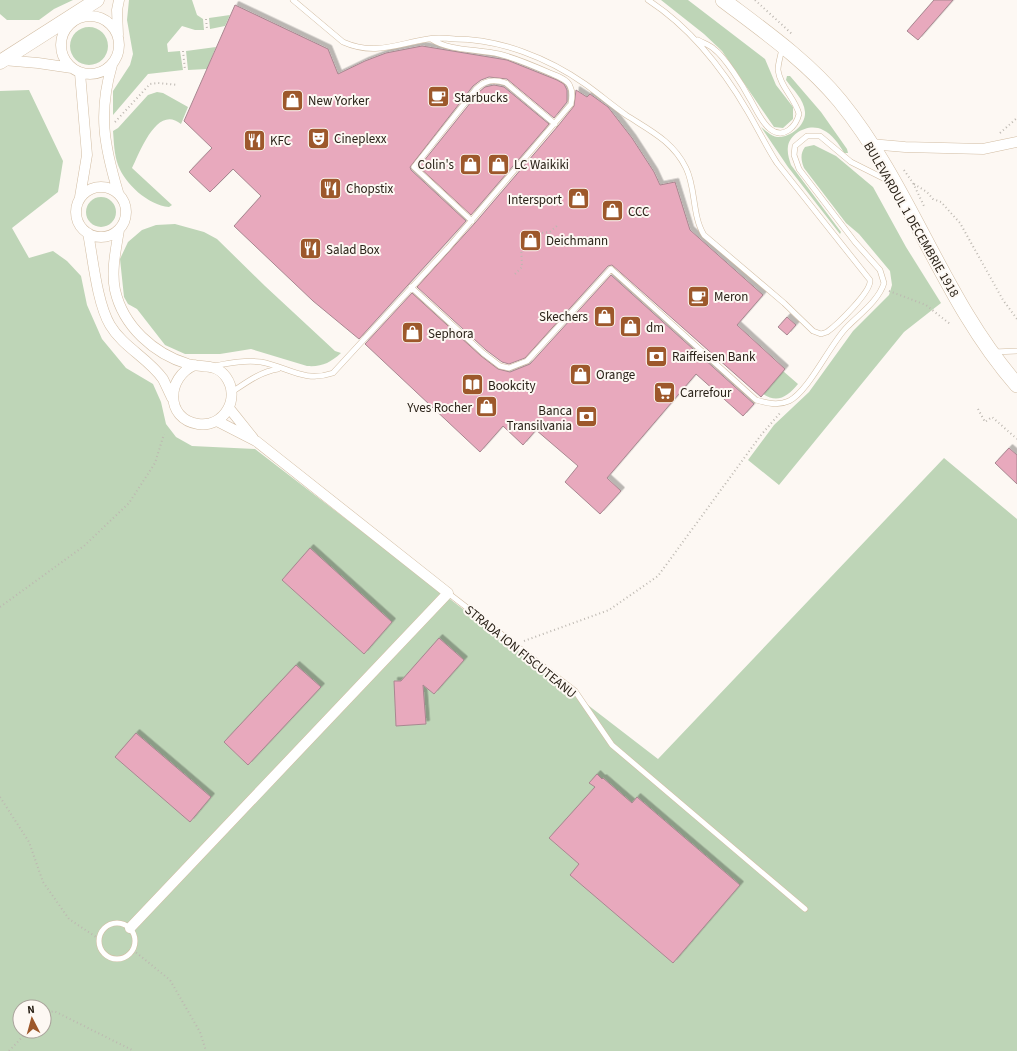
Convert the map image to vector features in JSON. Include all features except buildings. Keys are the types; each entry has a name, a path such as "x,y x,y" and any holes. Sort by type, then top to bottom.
{"main road":[{"path":"2,61 74,18 98,0"},
{"name":"BULEVARDUL 1 DECEMBRIE 1918","path":"723,0 806,64 840,101 870,144 894,183 971,321 1017,386"}],"street":[{"path":"119,0 117,10 119,51 112,65 103,101 103,124 108,159 118,192 123,198 126,206 127,215 119,230 114,276 115,290 120,308 136,331 155,348 179,361 195,366"},
{"path":"118,35 114,28 100,18 74,18 64,32 61,47 63,56 76,71 87,155 80,197 77,204 77,221 88,233 95,236 104,237 112,235 119,230"},
{"path":"2,61 38,63 97,74 112,65"},
{"path":"870,144 904,147 983,149 1017,142"},
{"path":"80,197 94,187 102,186 118,192"},
{"path":"88,233 102,306 109,324 128,348 152,368 163,380 177,410 190,422 204,424 216,421 229,408 232,392 226,376 212,366 195,366 188,368 177,380 174,387 174,402"},
{"name":"STRADA ION FISCUTEANU","path":"229,408 256,441"},
{"name":"STRADA ION FISCUTEANU","path":"216,421 256,441 448,593"},
{"path":"130,928 448,593"}],"lane":[{"path":"648,0 696,39 715,49 743,87 765,124 777,132 788,131 794,127 799,114 794,101 780,79 778,69 782,45"},
{"path":"296,1 343,42 362,49 376,49 430,38 469,40 501,46 531,55 558,67 578,79 625,114 657,134 672,148 686,168 692,188 699,224 704,234 784,303 813,331 821,334 827,332 861,297 870,286 870,280 777,163 734,90 696,39"},
{"path":"212,366 248,361 262,362 300,375 321,376 333,373 346,361 410,287 472,221 571,104 572,93 570,85 560,77 500,54 466,48 442,46 430,38"},
{"path":"472,221 414,167 476,89 487,81 495,80 506,83 555,124"},
{"path":"410,287 483,353 500,366 510,368 527,361 611,269 756,400 775,404 788,401 795,397 845,328 882,288 884,279 880,270 855,242 799,169 794,155 795,146 807,136 820,136 851,162 894,183"},
{"path":"992,352 1017,351"},
{"path":"232,392 268,370 279,369"},
{"name":"STRADA ION FISCUTEANU","path":"448,593 575,691 612,745 805,909"},
{"path":"120,922 130,928 135,938 133,950 125,958 113,959 103,954 98,943 100,932 109,924 120,922"}],"path":[{"path":"206,19 207,29"},
{"path":"183,51 185,70"},
{"path":"112,123 116,122 150,84 158,83 178,85"},
{"path":"913,183 927,192 933,199 941,202 960,223 1003,300 1017,319"},
{"path":"515,274 522,267 521,241 523,238 526,235 550,232 559,224"},
{"path":"882,288 926,305 950,324"},
{"path":"519,643 538,638 609,610 658,576 761,435 795,397"},
{"path":"978,409 985,422 992,417 1017,439"},
{"path":"0,607 84,546 129,503 155,463 164,434"},
{"path":"0,797 29,842 43,882 69,919 99,939"},
{"path":"133,950 170,980 200,1032 206,1050 201,1051"},
{"path":"52,1012 54,1012 134,1051"},
{"path":"10,1051 21,1039"}],"green space":[{"path":"0,0 73,0 54,9 39,20 7,20 0,14"},
{"path":"129,0 192,0 197,15 203,19 204,30 195,30 182,26 167,44 168,52 180,51 183,70 148,74 113,115 113,91 130,65 133,54 127,20"},
{"path":"661,0 688,0 765,59 776,85 793,107 793,119 783,128 774,127 722,51 704,34"},
{"path":"230,15 225,26 210,29 209,18"},
{"path":"85,27 93,27 103,32 107,39 107,53 103,60 93,65 85,65 75,60 73,57 70,50 70,42 75,32 78,30"},
{"path":"216,47 207,69 188,70 186,51"},
{"path":"787,76 790,76 821,112 847,149 848,153 844,153 838,143 829,134 818,128 807,128 797,133 790,141 788,146 788,156 791,165 841,232 840,234 788,167 761,127 773,136 782,137 792,133 803,122 805,112 803,103 786,80"},
{"path":"29,90 63,161 58,192 12,228 29,258 53,251 67,261 81,276 87,305 102,339 126,368 153,384 161,402 166,424 176,437 192,446 255,449 658,759 944,458 1017,519 1017,1051 0,1051 0,91"},
{"path":"157,92 163,93 188,107 181,124 172,119 164,120 150,132 132,168 172,205 169,207 145,198 132,186 121,172 114,148 113,131 118,128 148,95"},
{"path":"814,145 836,156 873,187 906,247 941,303 904,332 779,485 748,460 774,425 809,392 853,331 889,295 892,285 890,271 859,234 846,223 804,168 802,162 802,152 805,147"},
{"path":"101,197 111,202 116,212 111,222 101,227 91,222 86,212 91,202"},
{"path":"175,224 204,232 217,239 335,351 341,353 326,364 307,366 251,349 220,354 185,354 165,345 137,309 128,304 124,297 120,259 128,242 142,230 156,225"},
{"path":"783,371 798,384 782,397 773,398 763,394"}],"place":[{"name":"Starbucks","path":"438,97"},
{"name":"New Yorker","path":"293,100"},
{"name":"Cineplexx","path":"319,138"},
{"name":"KFC","path":"254,140"},
{"name":"Colin's","path":"470,164"},
{"name":"LC Waikiki","path":"499,164"},
{"name":"Chopstix","path":"331,188"},
{"name":"Intersport","path":"578,199"},
{"name":"CCC","path":"613,211"},
{"name":"Deichmann","path":"531,240"},
{"name":"Salad Box","path":"311,249"},
{"name":"Meron","path":"698,296"},
{"name":"Skechers","path":"604,316"},
{"name":"dm","path":"631,327"},
{"name":"Sephora","path":"412,333"},
{"name":"Raiffeisen Bank","path":"656,356"},
{"name":"Orange","path":"581,374"},
{"name":"Bookcity","path":"473,385"},
{"name":"Carrefour","path":"664,392"},
{"name":"Yves Rocher","path":"487,407"},
{"name":"Banca Transilvania","path":"587,417"}]}
